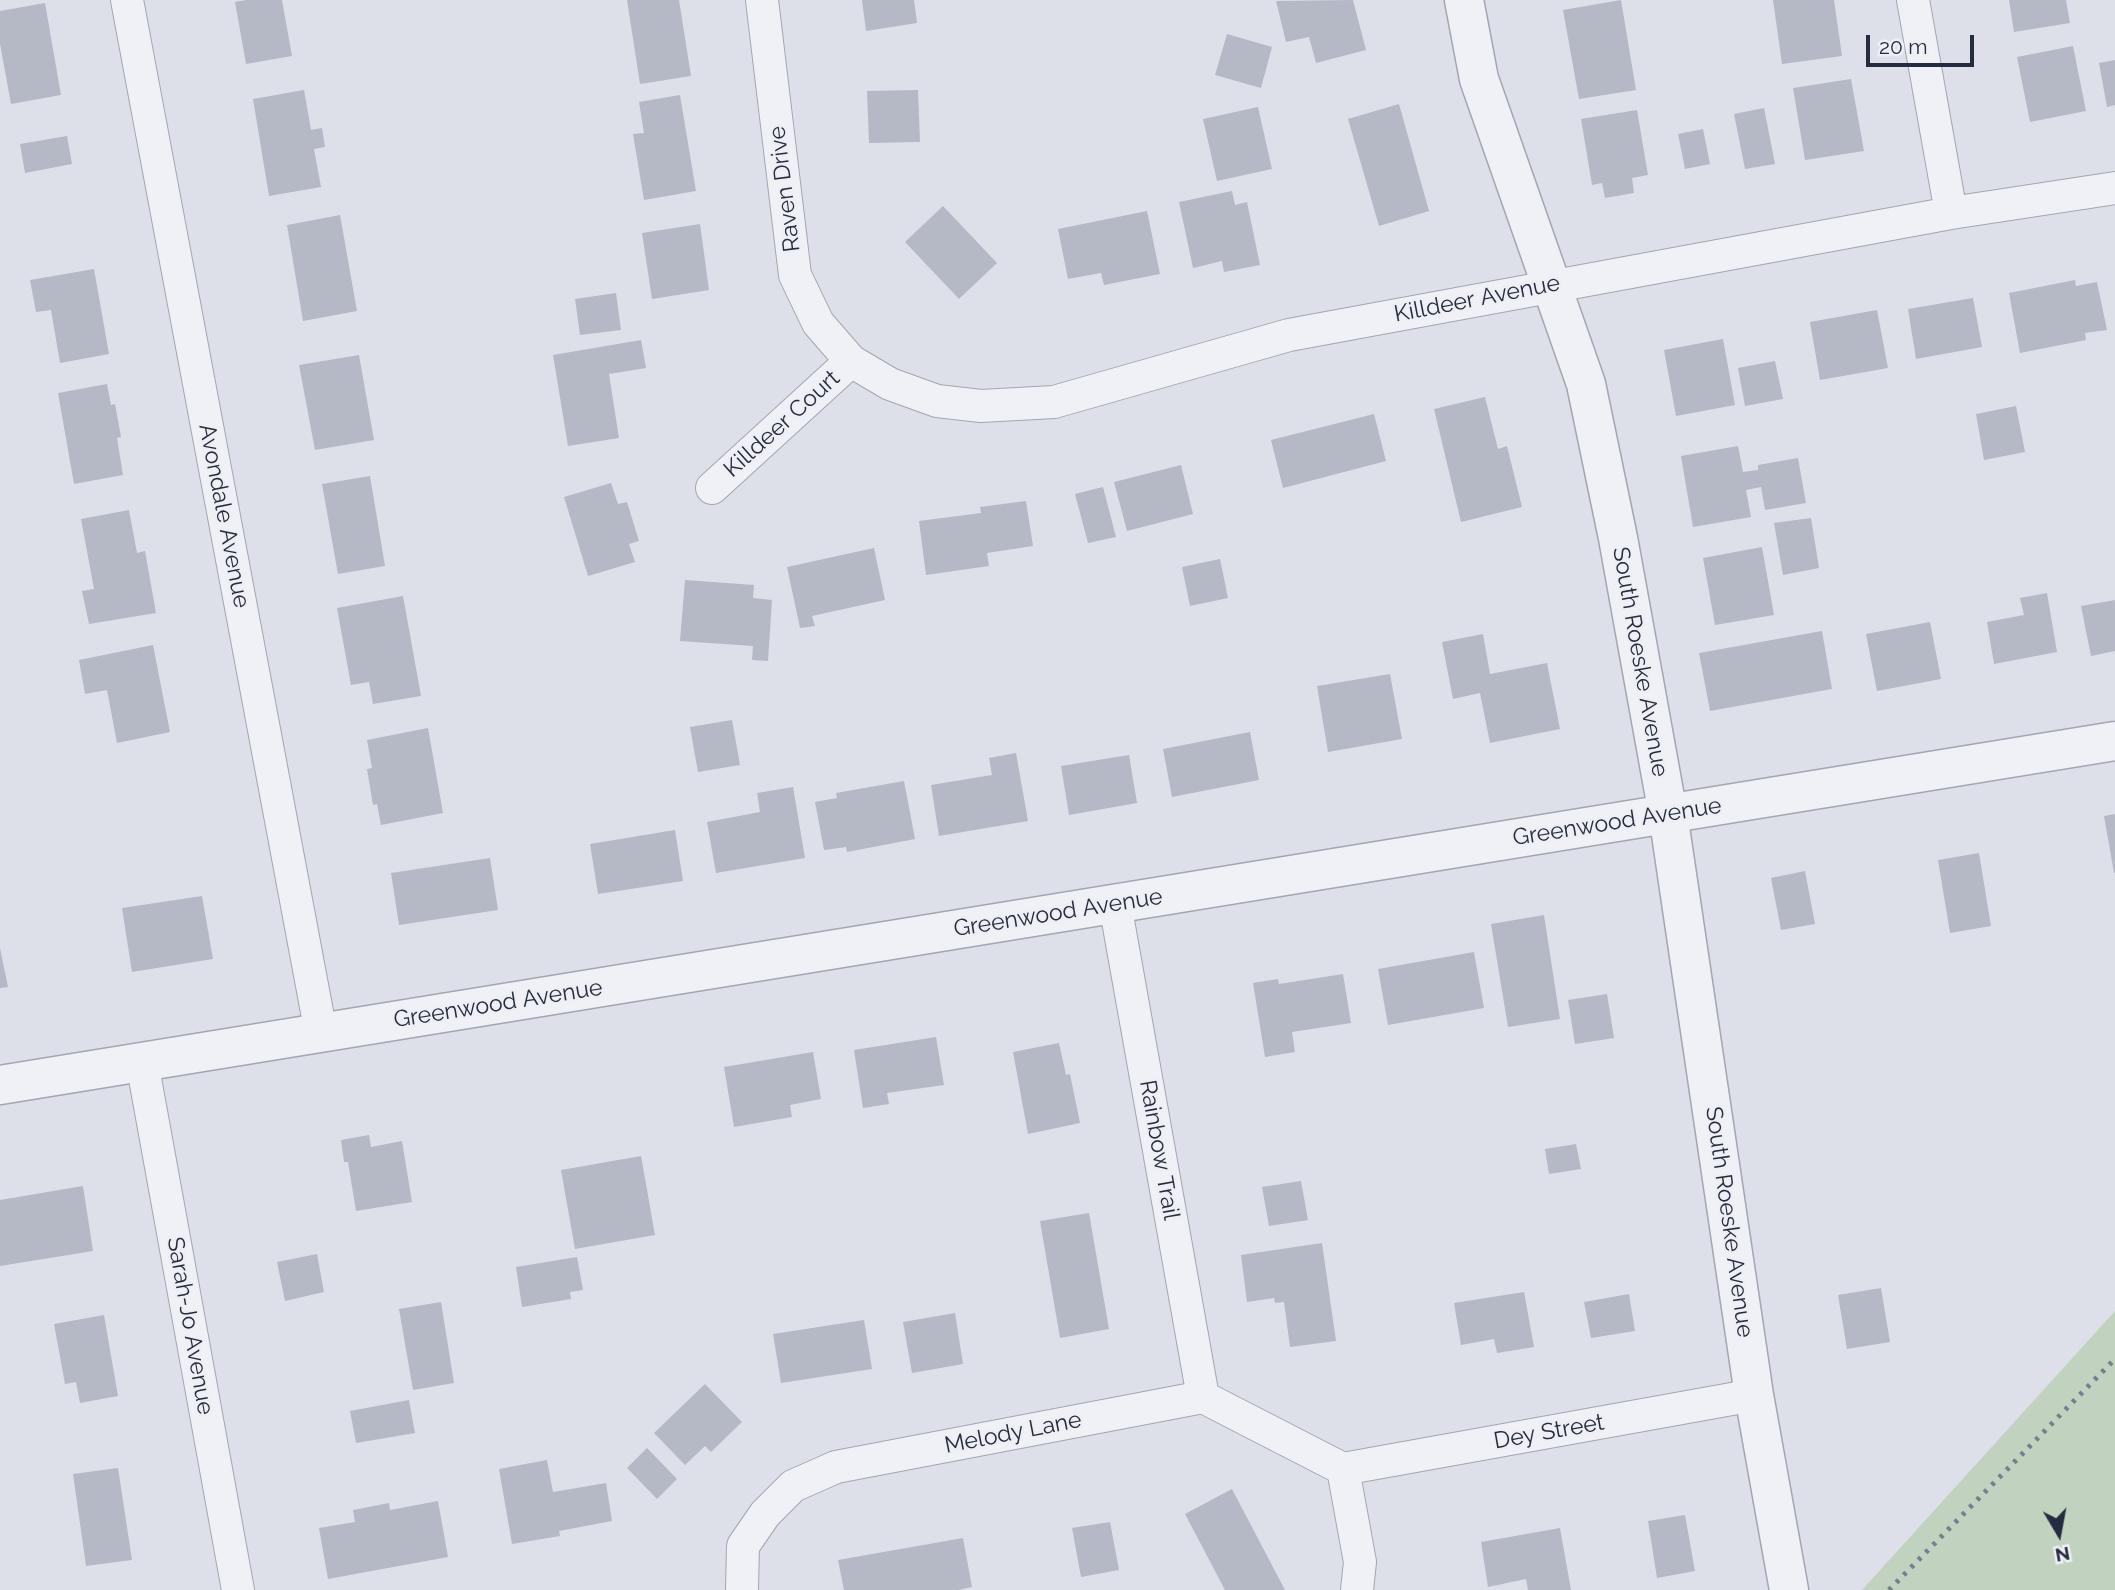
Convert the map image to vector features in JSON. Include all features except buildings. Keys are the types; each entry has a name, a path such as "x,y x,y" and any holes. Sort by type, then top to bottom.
{"street":[{"name":"Avondale Avenue","path":"127,0 321,1033"},
{"name":"Raven Drive","path":"762,0 795,275 818,323 852,361"},
{"name":"South Roeske Avenue","path":"1464,0 1479,79 1586,384 1618,538 1668,814 1754,1395 1789,1590"},
{"path":"1913,0 1951,213"},
{"name":"Killdeer Avenue","path":"852,361 890,384 937,401 981,406 1054,402 1289,335 1951,213 2115,188"},
{"name":"Killdeer Court","path":"712,488 852,361"},
{"name":"Greenwood Avenue","path":"0,1085 2115,741"},
{"name":"Rainbow Trail","path":"1115,904 1203,1397"},
{"name":"Sarah-Jo Avenue","path":"142,1062 237,1590"},
{"name":"Dey Street","path":"1343,1469 1754,1395"},
{"path":"1203,1397 1343,1469 1360,1562 1357,1590"},
{"name":"Melody Lane","path":"743,1590 743,1546 765,1514 793,1486 836,1467 1203,1397"}],"green space":[{"path":"2115,1311 2115,1590 1862,1590"}],"railway":[{"path":"1889,1590 2115,1359"}]}
